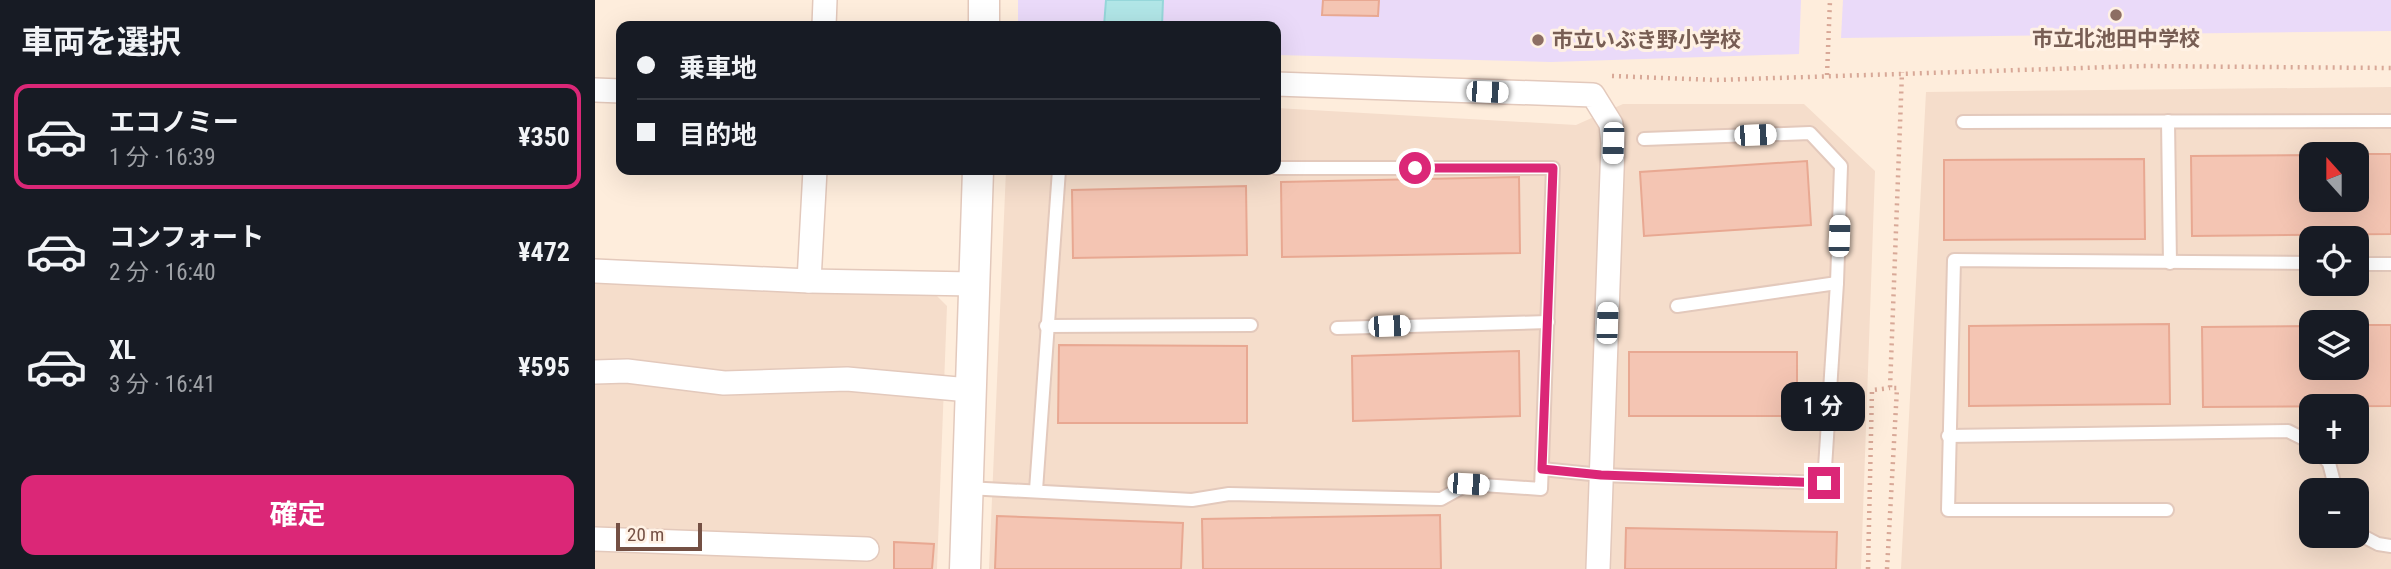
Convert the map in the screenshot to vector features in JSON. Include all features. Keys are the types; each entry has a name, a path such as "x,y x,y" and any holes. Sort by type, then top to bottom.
{"street":[{"path":"824,21 825,0"},
{"path":"984,0 984,21"},
{"path":"1281,84 1593,95 1611,124 1613,143 1598,569"},
{"path":"595,90 616,91"},
{"path":"809,281 815,175"},
{"path":"965,569 978,175"},
{"path":"595,271 809,281 973,284"},
{"path":"595,372 627,371 724,383 847,379 969,390"},
{"path":"595,539 867,549"}],"lane":[{"path":"2168,121 2170,263"},
{"path":"1963,122 2391,121"},
{"path":"1542,469 1601,475 1824,483 1837,283 1841,166 1810,133 1644,139"},
{"path":"966,488 1192,500 1229,494 1441,499 1468,484 1541,489 1553,168 1281,168"},
{"path":"1036,491 1059,175"},
{"path":"2167,510 1948,510 1954,260 2299,263"},
{"path":"2369,264 2391,264"},
{"path":"1677,306 1837,283"},
{"path":"1337,328 1548,322"},
{"path":"1046,326 1251,325"},
{"path":"1948,436 2288,430 2299,436"},
{"path":"2369,539 2391,546"}],"path":[{"path":"1827,75 1830,0"},
{"path":"1605,76 1715,80 2143,66 2391,68"},
{"path":"1890,388 1902,72"},
{"path":"1867,569 1873,390 1897,388 1887,569"}],"shaded area":[{"name":"市立いぶき野小学校","path":"1018,0 1801,0 1799,54 1551,62 1281,55 1281,21 1018,21"},
{"name":"市立北池田中学校","path":"1843,0 2391,0 2391,31 1841,38"},
{"path":"2391,87 2391,569 1901,569 1926,92"},
{"path":"1623,104 1804,104 1875,171 1861,569 989,569 1006,175 1281,175 1281,108 1576,125"},
{"path":"595,278 934,293 947,306 937,569 595,569"}],"water":[{"path":"1106,0 1163,0 1162,21 1104,21"}],"building":[{"path":"1323,0 1379,0 1378,16 1322,15"},
{"path":"2369,154 2391,154 2391,234 2369,234 2369,226 2299,226 2299,235 2192,236 2191,156 2299,155 2299,212 2369,212"},
{"path":"2144,159 2145,239 1944,240 1944,160"},
{"path":"1807,161 1811,225 1644,236 1640,172"},
{"path":"1519,177 1520,253 1282,257 1281,182"},
{"path":"1246,186 1247,255 1073,258 1072,190"},
{"path":"2169,324 2170,404 1969,406 1969,326"},
{"path":"2369,325 2391,325 2391,406 2369,406 2369,394 2299,394 2299,406 2203,407 2202,327 2299,326 2299,380 2369,380"},
{"path":"1059,345 1247,346 1247,423 1058,423"},
{"path":"1519,351 1520,416 1353,421 1352,356"},
{"path":"1629,352 1797,352 1797,416 1629,416"},
{"path":"1440,515 1441,569 1203,569 1202,519"},
{"path":"997,516 1183,523 1181,569 995,569"},
{"path":"1626,528 1837,532 1836,569 1625,569"},
{"path":"894,542 934,544 932,569 894,569"}],"place":[{"name":"市立北池田中学校","path":"2116,15"},
{"name":"市立いぶき野小学校","path":"1538,40"}],"route":[{"path":"1415,168 1553,168 1542,469 1601,475 1824,483"}]}
